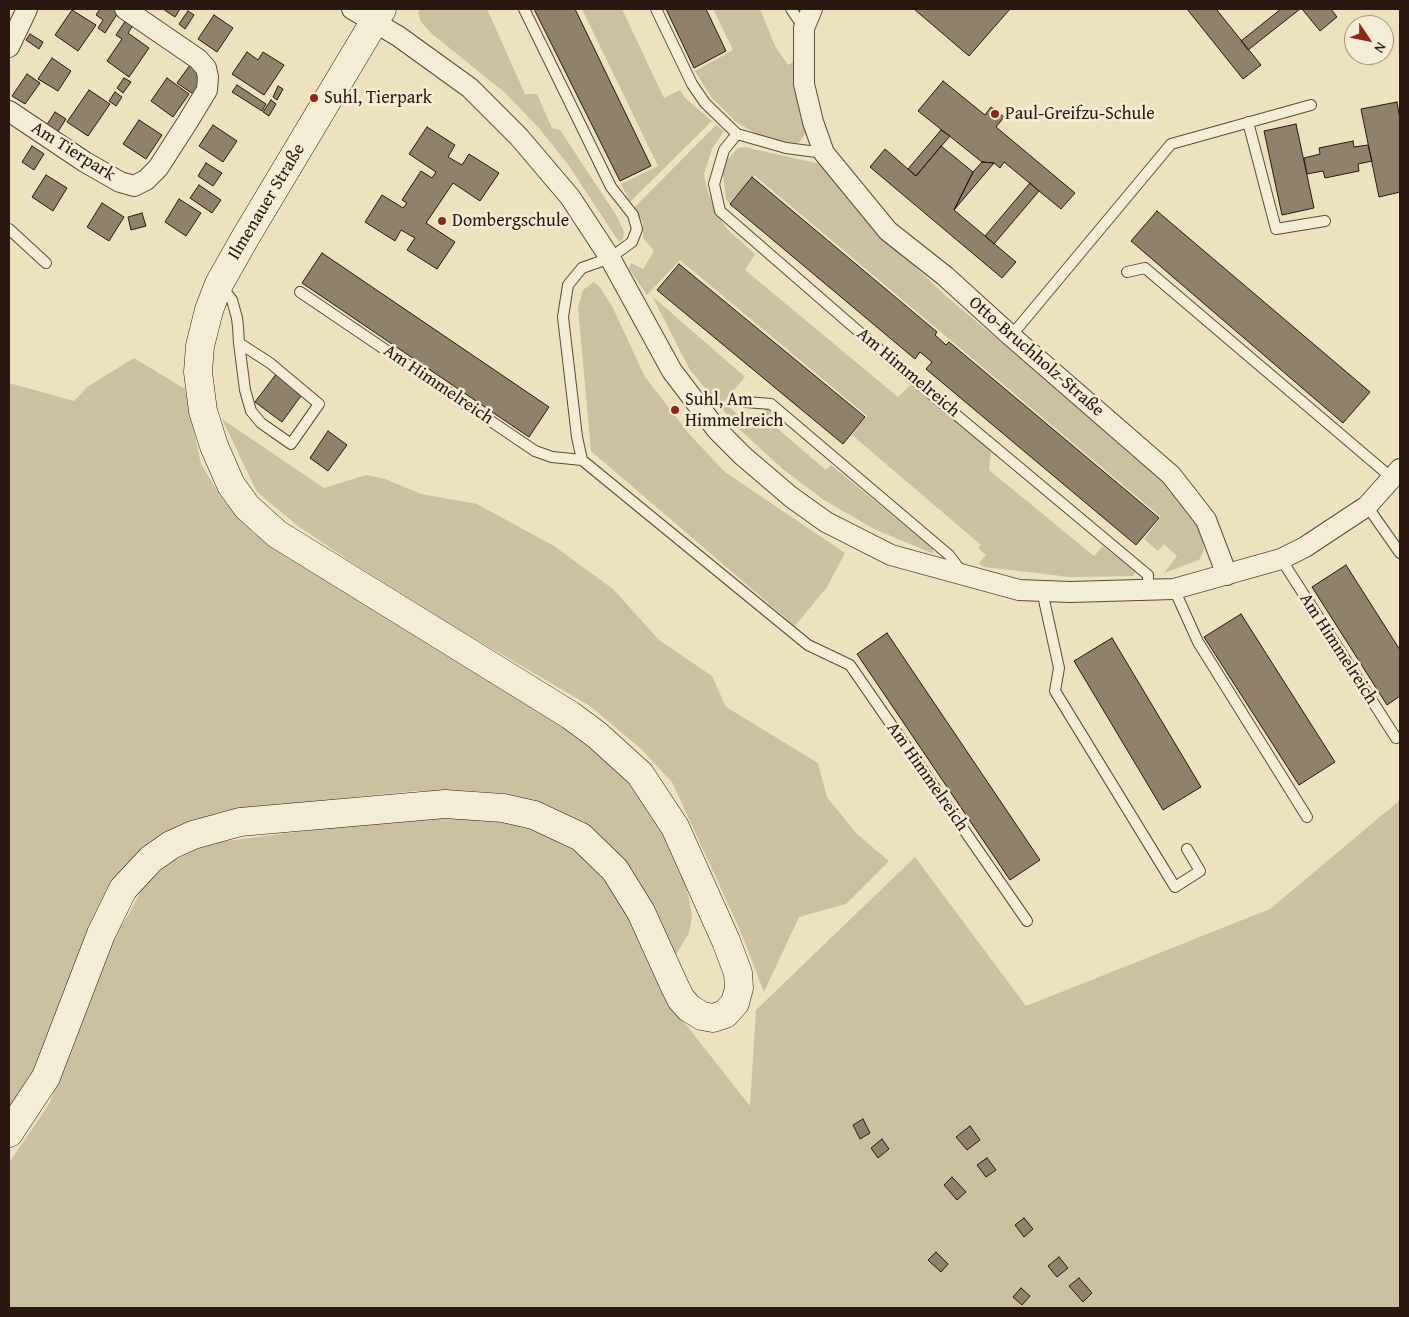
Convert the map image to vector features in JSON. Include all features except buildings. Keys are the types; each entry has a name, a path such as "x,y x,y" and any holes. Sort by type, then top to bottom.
{"main road":[{"name":"Ilmenauer Straße","path":"9,1133 46,1077 101,934 123,889 151,859 171,845 193,835 240,822 445,804 503,808 534,815 580,837 615,870 641,912 681,999 689,1008 702,1016 720,1017 732,1008 737,996 738,973 710,902 675,827 640,774 597,735 570,715 277,534 247,507 221,467 203,410 198,372 200,346 209,310 219,284 369,13"}],"street":[{"path":"9,47 27,9"},
{"name":"Am Tierpark","path":"9,111 85,162 120,182 134,186 146,180 158,168 187,124 207,90 208,77 206,68 198,59 125,9"},
{"name":"Otto-Bruchholz-Straße","path":"812,9 804,28 804,84 813,122 824,152 888,230 945,276 1171,475 1206,520 1228,575"},
{"path":"369,13 470,88 520,137 570,197 610,258 672,371 717,430 743,456 791,497 826,522 891,555 1019,590 1148,592 1174,589 1281,559 1305,547 1366,506 1396,473"}],"lane":[{"path":"524,9 611,187 633,215 637,229 632,242 610,258 582,268 568,285 563,316 577,437 582,460"},
{"path":"656,9 696,90 705,103 737,134 786,148 824,152"},
{"path":"791,9 804,28"},
{"path":"1011,336 1171,144 1311,105"},
{"path":"1248,122 1276,229 1324,221"},
{"name":"Am Himmelreich","path":"737,134 724,150 714,184 720,211 919,383 1148,575 1148,592"},
{"path":"9,229 46,263"},
{"path":"1127,272 1145,268 1396,473"},
{"path":"219,284 232,300 238,327 239,344 244,390 251,411 261,423 291,444 319,404 270,363 239,344"},
{"name":"Am Himmelreich","path":"300,292 536,451 552,457 582,460 808,645 850,665 1027,921"},
{"path":"746,402 771,404 949,555 964,576"},
{"path":"1366,506 1400,553"},
{"name":"Am Himmelreich","path":"1281,559 1396,738"},
{"path":"1174,589 1198,642 1307,817"},
{"path":"1042,591 1059,668 1055,692 1175,887 1200,870 1187,849"}],"shaded area":[{"path":"420,9 487,9 525,94 537,94 552,128 560,130 618,218 624,232 623,239 619,242 567,163 538,127 504,92 431,33 421,22 418,13"},
{"path":"582,9 622,9 664,98 680,90 685,98 712,121 630,202 621,184 658,166"},
{"path":"713,9 760,9 775,46 788,65 796,60 807,132 797,145 756,134 735,121 711,97 695,71 733,50"},
{"path":"716,125 724,131 712,149 704,174 708,193 717,214 727,229 755,254 745,270 898,397 912,383 991,451 989,470 1094,556 1103,546 1132,569 1135,573 1133,576 1070,577 984,567 979,563 986,555 978,548 981,545 852,435 867,416 680,260 647,295 629,269 631,263 643,269 654,251 643,238 643,223 634,208"},
{"path":"744,147 825,165 888,241 947,297 1161,476 1194,518 1202,535 1204,550 1199,560 1164,573 1177,556 1164,544 1158,551 1144,539 1161,517 754,175 729,203 726,199 723,174 726,161 738,148"},
{"path":"594,282 599,286 612,306 645,377 691,436 725,472 845,553 827,587 795,626 591,451 578,308 583,290"},
{"path":"652,296 745,377 724,402 746,422 767,409 776,417 771,423 826,470 831,465 932,548 934,554 874,529 824,500 784,470 739,429 690,370"},
{"path":"134,358 185,389 201,464 223,500 252,532 567,730 618,770 647,803 683,868 692,916 689,933 675,956 636,877 612,848 589,827 564,813 538,803 507,794 476,791 415,791 267,806 203,818 161,836 126,865 102,901 45,1054 9,1113 9,383 74,401 87,387"},
{"path":"222,419 324,488 366,475 385,479 421,494 477,504 554,546 613,589 659,640 712,676 726,707 818,763 827,797 857,834 889,861 846,904 799,917 764,992 740,930 672,782 640,748 590,706 460,630 351,562 298,526 257,492"},
{"path":"1400,800 1400,1308 9,1308 9,1163 49,1104 67,1059 106,947 129,914 145,883 173,861 210,843 415,817 473,818 530,825 574,848 617,894 680,1017 750,1106 756,1010 915,857 1026,1006 1270,909"}],"place":[{"name":"Suhl, Tierpark","path":"314,98"},
{"name":"Paul-Greifzu-Schule","path":"995,114"},
{"name":"Dombergschule","path":"442,221"},
{"name":"Suhl, Am Himmelreich","path":"675,410"}]}
